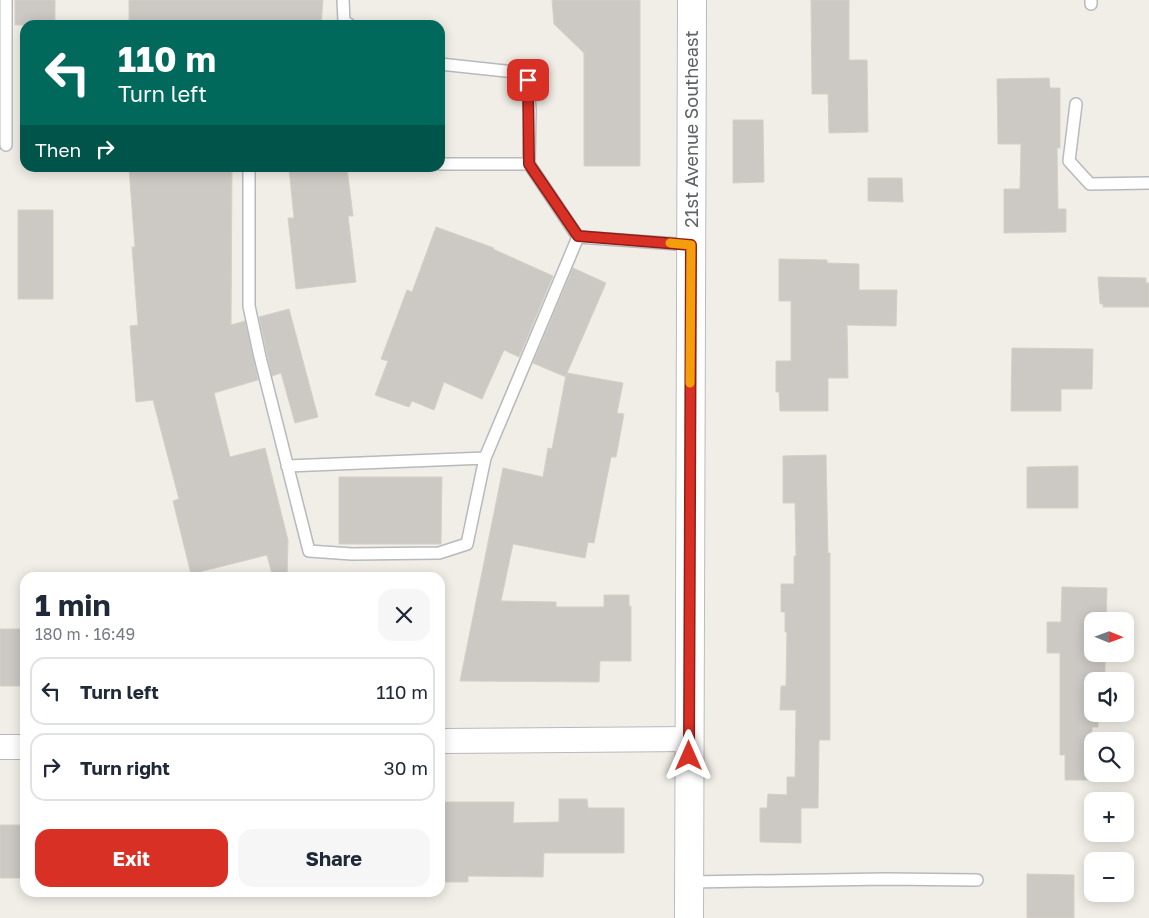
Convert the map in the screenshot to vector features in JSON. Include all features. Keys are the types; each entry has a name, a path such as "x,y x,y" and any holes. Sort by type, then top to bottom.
{"street":[{"name":"21st Avenue Southeast","path":"689,918 692,0"},
{"path":"445,741 689,738"},
{"path":"0,747 20,747"}],"lane":[{"path":"6,0 6,145"},
{"path":"344,0 346,20"},
{"path":"445,65 515,72 528,80 529,164 578,236"},
{"path":"1076,104 1069,161 1090,184 1149,183"},
{"path":"445,164 529,164"},
{"path":"249,172 248,306 309,551 352,554 439,553 466,544 485,458 578,236"},
{"path":"578,236 691,245"},
{"path":"287,466 485,458"},
{"path":"689,882 886,879 977,880"}],"building":[{"path":"15,0 55,0 55,20 20,20 20,25 15,25"},
{"path":"129,0 323,0 321,20 129,20"},
{"path":"552,0 640,0 640,166 584,166 584,53 554,24"},
{"path":"811,0 849,0 849,60 867,60 868,132 829,133 828,94 812,94"},
{"path":"1049,78 1050,88 1060,88 1060,148 1057,148 1058,209 1066,209 1066,232 1004,233 1004,189 1020,189 1021,144 998,144 997,79"},
{"path":"733,120 763,120 764,182 733,183"},
{"path":"129,172 232,172 231,325 245,321 258,380 214,393 230,457 265,448 288,540 287,572 271,572 267,555 199,572 191,572 173,501 179,499 153,400 136,402 130,326 138,325 132,247 135,247"},
{"path":"289,172 348,172 353,216 348,216 356,282 296,289 288,218 294,218"},
{"path":"868,178 902,178 903,202 868,201"},
{"path":"18,210 53,210 53,299 18,299"},
{"path":"436,227 494,248 553,276 519,357 504,350 482,399 444,382 434,410 412,401 409,407 375,395 388,361 381,359 407,290 412,292"},
{"path":"779,259 827,260 827,263 859,264 859,290 897,290 896,326 847,325 848,378 828,378 828,411 780,411 779,392 776,392 776,361 791,361 791,301 779,301"},
{"path":"573,268 606,283 567,373 623,383 617,413 624,414 616,457 611,457 594,543 588,542 585,558 513,544 501,601 556,602 556,607 604,607 604,595 629,595 629,606 631,606 631,661 600,661 599,682 460,681 503,468 543,477 548,448 552,449 566,377 533,363"},
{"path":"1098,277 1146,278 1146,283 1149,283 1149,307 1103,307 1103,304 1100,304"},
{"path":"289,309 318,417 295,423 281,373 272,376 259,317"},
{"path":"1012,348 1093,349 1092,389 1061,389 1061,411 1011,411"},
{"path":"826,455 828,553 830,553 830,740 819,740 818,808 801,808 801,843 760,842 760,808 767,808 768,794 787,795 787,777 795,777 796,710 780,710 781,686 786,686 787,632 785,632 785,612 781,612 781,584 794,584 794,556 796,556 795,503 783,503 783,456"},
{"path":"1078,466 1078,508 1027,508 1027,467"},
{"path":"339,477 442,477 441,544 339,544"},
{"path":"1062,587 1107,588 1106,612 1084,612 1084,662 1105,662 1105,672 1084,672 1084,722 1098,722 1098,727 1092,727 1092,732 1084,732 1084,780 1065,780 1065,755 1060,755 1060,653 1047,653 1047,622 1061,622"},
{"path":"0,629 20,629 20,686 0,686"},
{"path":"559,799 587,799 588,808 624,808 624,853 544,853 543,877 468,876 468,882 445,882 445,802 514,802 513,823 559,822"},
{"path":"0,825 20,825 20,878 0,878"},
{"path":"1027,874 1074,875 1074,918 1027,918"}],"slow traffic":[{"path":"670,243 691,245 690,383"}],"route":[{"path":"528,80 530,110 529,164 578,236 691,245 689,756"}]}
